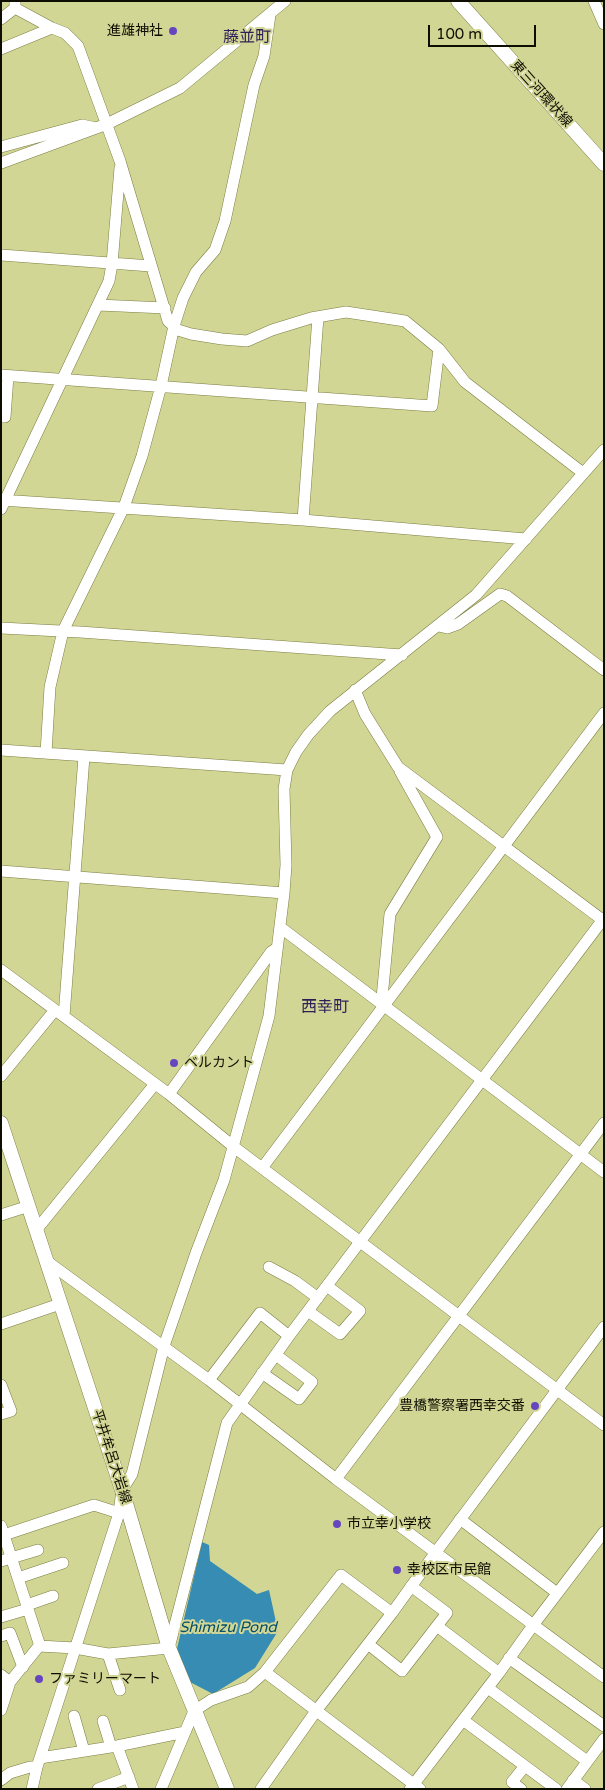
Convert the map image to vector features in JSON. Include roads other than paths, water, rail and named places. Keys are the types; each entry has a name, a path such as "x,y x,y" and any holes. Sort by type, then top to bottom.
{"main road":[{"name":"東三河環状線","path":"458,1 604,164"},
{"name":"平井牟呂大岩線","path":"1,1122 122,1490 169,1648 227,1789"}],"street":[{"path":"1,163 102,126 180,88 285,1"},
{"path":"594,1 604,24"},
{"path":"1,19 15,5 52,28 65,33 78,46 102,126 120,161 168,321 178,330 222,339 247,341 272,330 318,317 346,312 405,321 439,349 465,382 583,473"},
{"path":"46,753 50,687 63,631 124,507 142,456 161,386 174,326 183,298 196,272 215,250 226,221 254,85 264,56 270,15"},
{"path":"1,49 52,28"},
{"path":"1,147 82,125 102,126"},
{"path":"120,161 109,281 64,379 3,503 124,507 526,539"},
{"path":"1,255 151,266"},
{"path":"98,305 165,308"},
{"path":"302,520 318,317"},
{"path":"1,416 5,417 5,375 432,406 439,349"},
{"path":"32,1789 119,1513 122,1490 132,1474 164,1346 196,1253 224,1180 269,1016 284,893 286,865 284,789 287,770 296,752 308,735 330,710 476,596 604,450"},
{"path":"439,626 447,628 458,624 500,594 507,596 604,670"},
{"path":"3,627 402,655"},
{"path":"355,690 366,714 437,837 390,914 382,998 384,1006"},
{"path":"262,1168 604,713"},
{"path":"1,750 287,770"},
{"path":"1,1076 59,1013 75,877 84,757"},
{"path":"39,1646 75,1648 108,1654 169,1648 227,1423 289,1336 603,919 398,768"},
{"path":"1,871 284,893"},
{"path":"280,927 604,1172"},
{"path":"169,1094 271,952 277,948"},
{"path":"1,970 169,1094 234,1147 604,1426"},
{"path":"37,1229 155,1084"},
{"path":"336,1479 604,1122"},
{"path":"1,1216 29,1206"},
{"path":"48,1262 210,1380 336,1479 604,1677"},
{"path":"268,1267 295,1281 318,1298"},
{"path":"308,1311 340,1334 360,1310 328,1286"},
{"path":"1,1324 60,1304"},
{"path":"210,1380 260,1314 289,1336"},
{"path":"261,1789 316,1711 392,1613 604,1327"},
{"path":"262,1373 299,1399 312,1382 276,1355"},
{"path":"1,1385 11,1411 1,1414"},
{"path":"39,1646 18,1578 6,1560 2,1532 94,1505 119,1513"},
{"path":"460,1519 558,1593"},
{"path":"265,1672 415,1787 604,1532"},
{"path":"6,1560 38,1550"},
{"path":"18,1578 63,1563"},
{"path":"161,1789 194,1711 211,1700 248,1687 265,1672 341,1574 392,1613"},
{"path":"368,1644 402,1671 447,1614 411,1586"},
{"path":"1,1617 53,1596"},
{"path":"437,1626 499,1673"},
{"path":"1,1636 10,1633 23,1666"},
{"path":"1,1710 4,1681 23,1666 39,1646"},
{"path":"108,1654 120,1690"},
{"path":"509,1658 604,1726"},
{"path":"488,1688 587,1762"},
{"path":"74,1716 84,1751"},
{"path":"463,1720 556,1789"},
{"path":"103,1721 129,1776 133,1789"},
{"path":"4,1789 1,1781 10,1773 39,1762 84,1751 185,1732"},
{"path":"585,1789 570,1784 602,1746"},
{"path":"521,1789 512,1782 525,1766"},
{"path":"98,1789 129,1776"}],"water":[{"name":"Shimizu Pond","path":"202,1542 209,1545 210,1561 257,1594 269,1590 278,1631 255,1668 213,1694 188,1681 176,1653"}],"place":[{"name":"進雄神社","path":"173,31"},
{"name":"ベルカント","path":"174,1063"},
{"name":"豊橋警察署西幸交番","path":"535,1406"},
{"name":"市立幸小学校","path":"337,1524"},
{"name":"幸校区市民館","path":"397,1570"},
{"name":"ファミリーマート","path":"39,1679"}],"district":[{"name":"藤並町","path":"247,38"},
{"name":"西幸町","path":"325,1008"}]}
